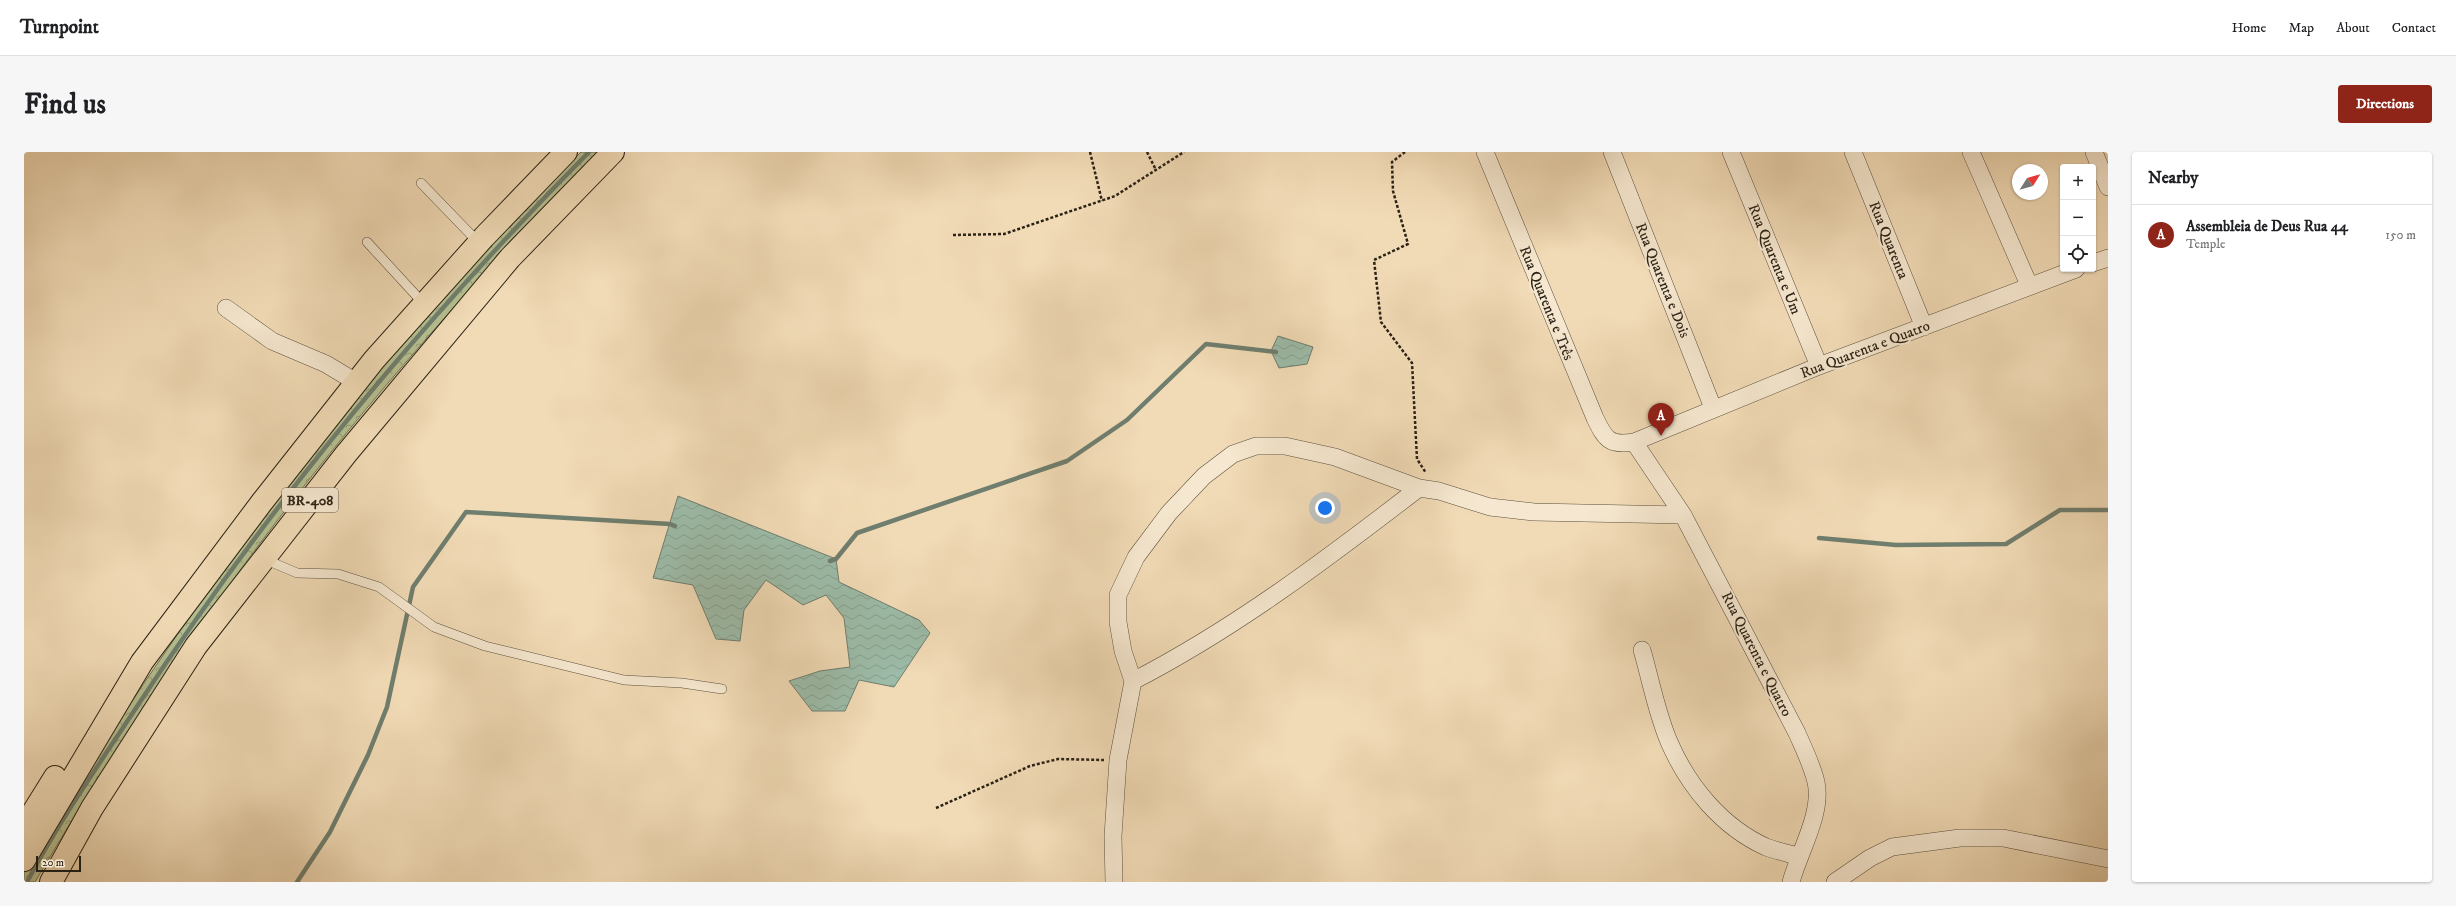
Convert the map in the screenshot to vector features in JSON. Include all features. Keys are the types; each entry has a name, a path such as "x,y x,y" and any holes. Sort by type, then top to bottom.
{"highway":[{"name":"BR-408","path":"24,860 142,662 262,502 356,382 479,243 566,152"},
{"name":"BR-408","path":"51,882 92,808 196,646 346,454 510,258 613,152"},
{"path":"24,827 172,599 219,539 262,502"}],"street":[{"name":"Rua Quarenta e Três","path":"1485,152 1594,418 1603,435 1610,441 1627,443"},
{"name":"Rua Quarenta e Dois","path":"1612,152 1713,408"},
{"name":"Rua Quarenta e Um","path":"1731,152 1819,366"},
{"name":"Rua Quarenta","path":"1853,152 1924,327"},
{"path":"1971,152 2029,285"},
{"path":"2094,152 2108,187"},
{"path":"2096,262 2108,258"},
{"name":"Rua Quarenta e Quatro","path":"1790,882 1798,856 1811,828 1816,807 1816,783 1810,762 1797,733 1683,515 1627,443 1819,366 1924,327 2029,285 2067,272"},
{"path":"226,308 272,341 326,364 356,382"},
{"path":"1114,882 1113,836 1118,760 1133,681 1123,651 1118,622 1118,595 1136,557 1168,513 1204,476 1233,454 1256,446 1285,446 1335,457 1419,488 1439,491 1490,506 1534,512 1683,515"},
{"path":"1133,681 1174,660 1279,593 1318,566 1419,488"},
{"path":"1642,650 1669,743 1681,767 1699,792 1730,826 1767,847 1798,856"},
{"path":"1835,882 1870,858 1892,847 1960,838 2003,838 2108,859"}],"lane":[{"path":"421,183 479,243"},
{"path":"367,242 424,304"},
{"path":"264,559 298,573 338,574 379,587 434,627 485,646 624,680 682,683 722,689"}],"path":[{"path":"1090,152 1102,201"},
{"path":"1148,152 1156,170"},
{"path":"952,235 1004,234 1102,201 1115,196 1184,152"},
{"path":"1405,152 1392,162 1393,191 1408,244 1374,260 1381,322 1412,363 1417,459 1439,491"},
{"path":"936,808 1030,766 1058,759 1118,760"}],"green space":[{"path":"581,152 602,152 520,236 442,321 294,498 225,590 159,685 96,782 35,882 24,882 24,874 82,778 144,683 208,591 325,434 356,395 438,302 494,241"}],"water":[{"path":"1278,336 1313,347 1307,364 1279,368 1271,351"},
{"path":"678,496 836,559 839,582 919,620 930,633 894,687 859,680 845,711 812,711 789,681 820,671 850,667 844,618 826,595 803,605 766,580 744,610 740,641 716,639 693,585 653,578"}],"waterway":[{"path":"27,882 39,859 80,792 188,631 240,558 294,487 407,349 466,282 589,152"},
{"path":"830,561 836,559 857,533 1067,461 1127,420 1206,344 1276,352"},
{"path":"1819,538 1896,545 2006,544 2060,510 2108,510"},
{"path":"297,882 330,832 368,755 387,707 413,587 466,512 670,524 675,526"}],"place":[{"name":"Assembleia de Deus Rua 44","path":"1661,436"}]}
